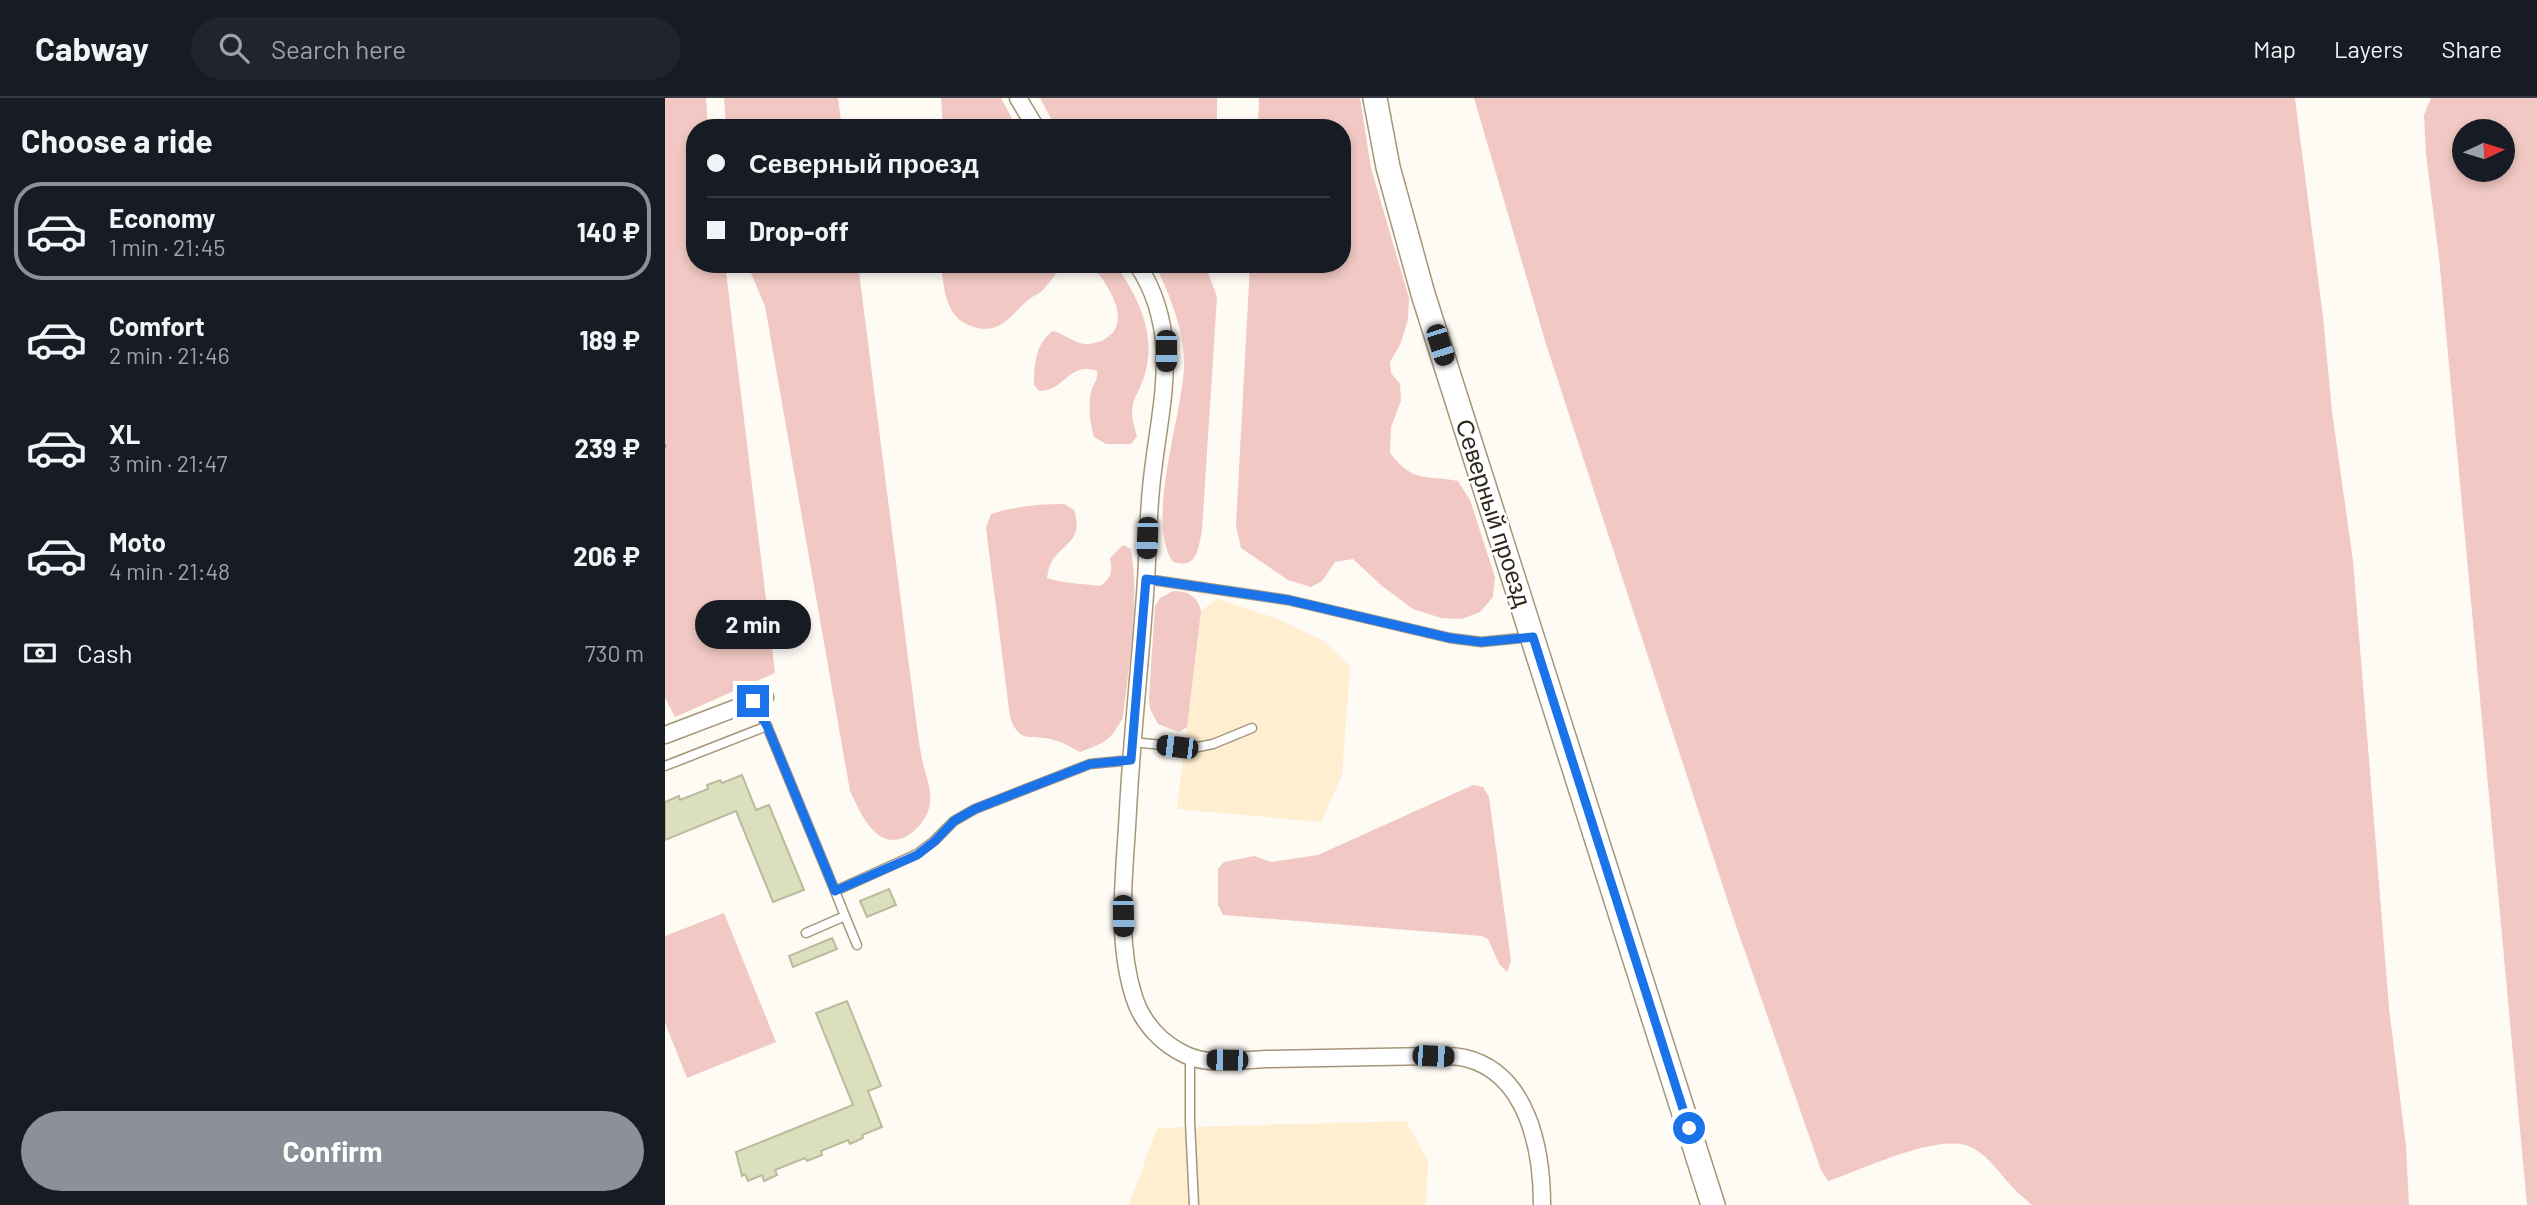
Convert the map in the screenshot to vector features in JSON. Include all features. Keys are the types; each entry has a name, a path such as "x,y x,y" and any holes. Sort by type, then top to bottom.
{"street":[{"path":"1018,98 1031,119"},
{"name":"Северный проезд","path":"1375,98 1388,167 1420,282 1713,1205"},
{"path":"1143,273 1157,303 1166,351 1166,371 1153,465 1123,895 1128,975 1135,1000 1149,1027 1159,1038 1190,1057 1227,1060 1464,1057 1491,1068 1507,1082 1521,1103 1533,1135 1539,1165 1542,1205"},
{"path":"665,735 759,699"}],"lane":[{"path":"1146,579 1288,600 1450,638 1481,642 1533,637"},
{"path":"759,699 767,726 857,945"},
{"path":"665,766 767,726"},
{"path":"1132,742 1193,748 1213,744 1252,728"},
{"path":"835,891 917,855 954,821 975,809 1090,764 1131,760"},
{"path":"806,933 845,916"},
{"path":"1190,1057 1194,1205"}],"path":[{"path":"665,444 665,451"}],"shaded area":[{"path":"665,98 706,98 707,119 686,119 686,273 726,273 775,673 675,717 665,698"},
{"path":"724,98 838,98 841,119 725,119"},
{"path":"941,98 1001,98 1012,119 942,119"},
{"path":"1040,98 1217,98 1217,119 1051,119"},
{"path":"1259,98 1360,98 1371,168 1409,298 1408,320 1400,345 1390,362 1391,373 1400,384 1401,401 1391,427 1390,453 1398,463 1420,476 1458,481 1470,500 1495,577 1493,597 1480,612 1462,619 1441,618 1413,609 1382,586 1353,559 1335,562 1322,581 1311,587 1288,580 1241,548 1236,526 1250,273 1351,273 1351,119 1258,119"},
{"path":"1474,98 2295,98 2323,317 2332,412 2353,561 2389,1008 2406,1146 2409,1205 2032,1205 1985,1157 1973,1148 1959,1144 1922,1148 1828,1181 1821,1170 1733,917 1546,344"},
{"path":"2431,98 2537,98 2537,1205 2527,1205 2439,257 2426,154 2424,115"},
{"path":"751,273 859,273 917,728 930,794 928,811 919,826 897,840 880,836 870,827 850,791 765,306"},
{"path":"942,273 1057,273 1042,291 1004,322 991,328 983,329 964,323 952,310 945,293"},
{"path":"1098,273 1121,273 1137,300 1146,327 1148,356 1143,380 1132,407 1137,436 1131,444 1106,444 1094,437 1090,403 1097,371 1079,370 1048,390 1039,391 1034,385 1039,349 1053,331 1086,344 1103,340 1114,332 1118,313"},
{"path":"1159,273 1208,273 1217,297 1202,530 1195,556 1188,563 1173,562 1165,544 1163,522 1167,468 1184,367 1182,340"},
{"path":"1064,504 1074,510 1075,535 1051,563 1047,578 1100,586 1110,574 1110,558 1123,545 1131,549 1133,570 1133,633 1123,717 1106,740 1080,752 1057,741 1022,735 1010,717 986,528 991,514 1027,506"},
{"path":"1173,591 1191,595 1201,611 1187,727 1179,732 1158,724 1150,709 1149,697 1155,606 1160,598"},
{"path":"1217,599 1276,618 1324,641 1350,667 1342,775 1321,822 1177,809 1201,611"},
{"path":"1473,785 1483,787 1489,797 1511,961 1507,972 1499,964 1488,939 1482,936 1223,915 1218,905 1218,869 1224,862 1254,856 1271,862 1318,855"},
{"path":"724,913 776,1042 687,1078 665,1023 665,936"},
{"path":"1406,1121 1428,1161 1426,1205 1129,1205 1157,1128"}],"building":[{"path":"742,775 756,810 769,805 804,890 773,902 736,811 665,840 665,802 679,796 680,800 708,789 707,785 720,780 722,783"},
{"path":"889,889 896,905 867,917 860,901"},
{"path":"832,938 837,949 793,967 789,956"},
{"path":"847,1001 881,1086 868,1091 882,1127 862,1135 863,1138 850,1144 848,1140 821,1151 822,1155 807,1161 805,1158 775,1170 777,1175 764,1181 762,1175 748,1181 745,1174 742,1176 736,1152 853,1105 816,1013"}],"route":[{"path":"753,701 767,726 835,891 917,855 954,821 975,809 1090,764 1131,760 1146,579 1288,600 1450,638 1481,642 1533,637 1689,1128"}]}
